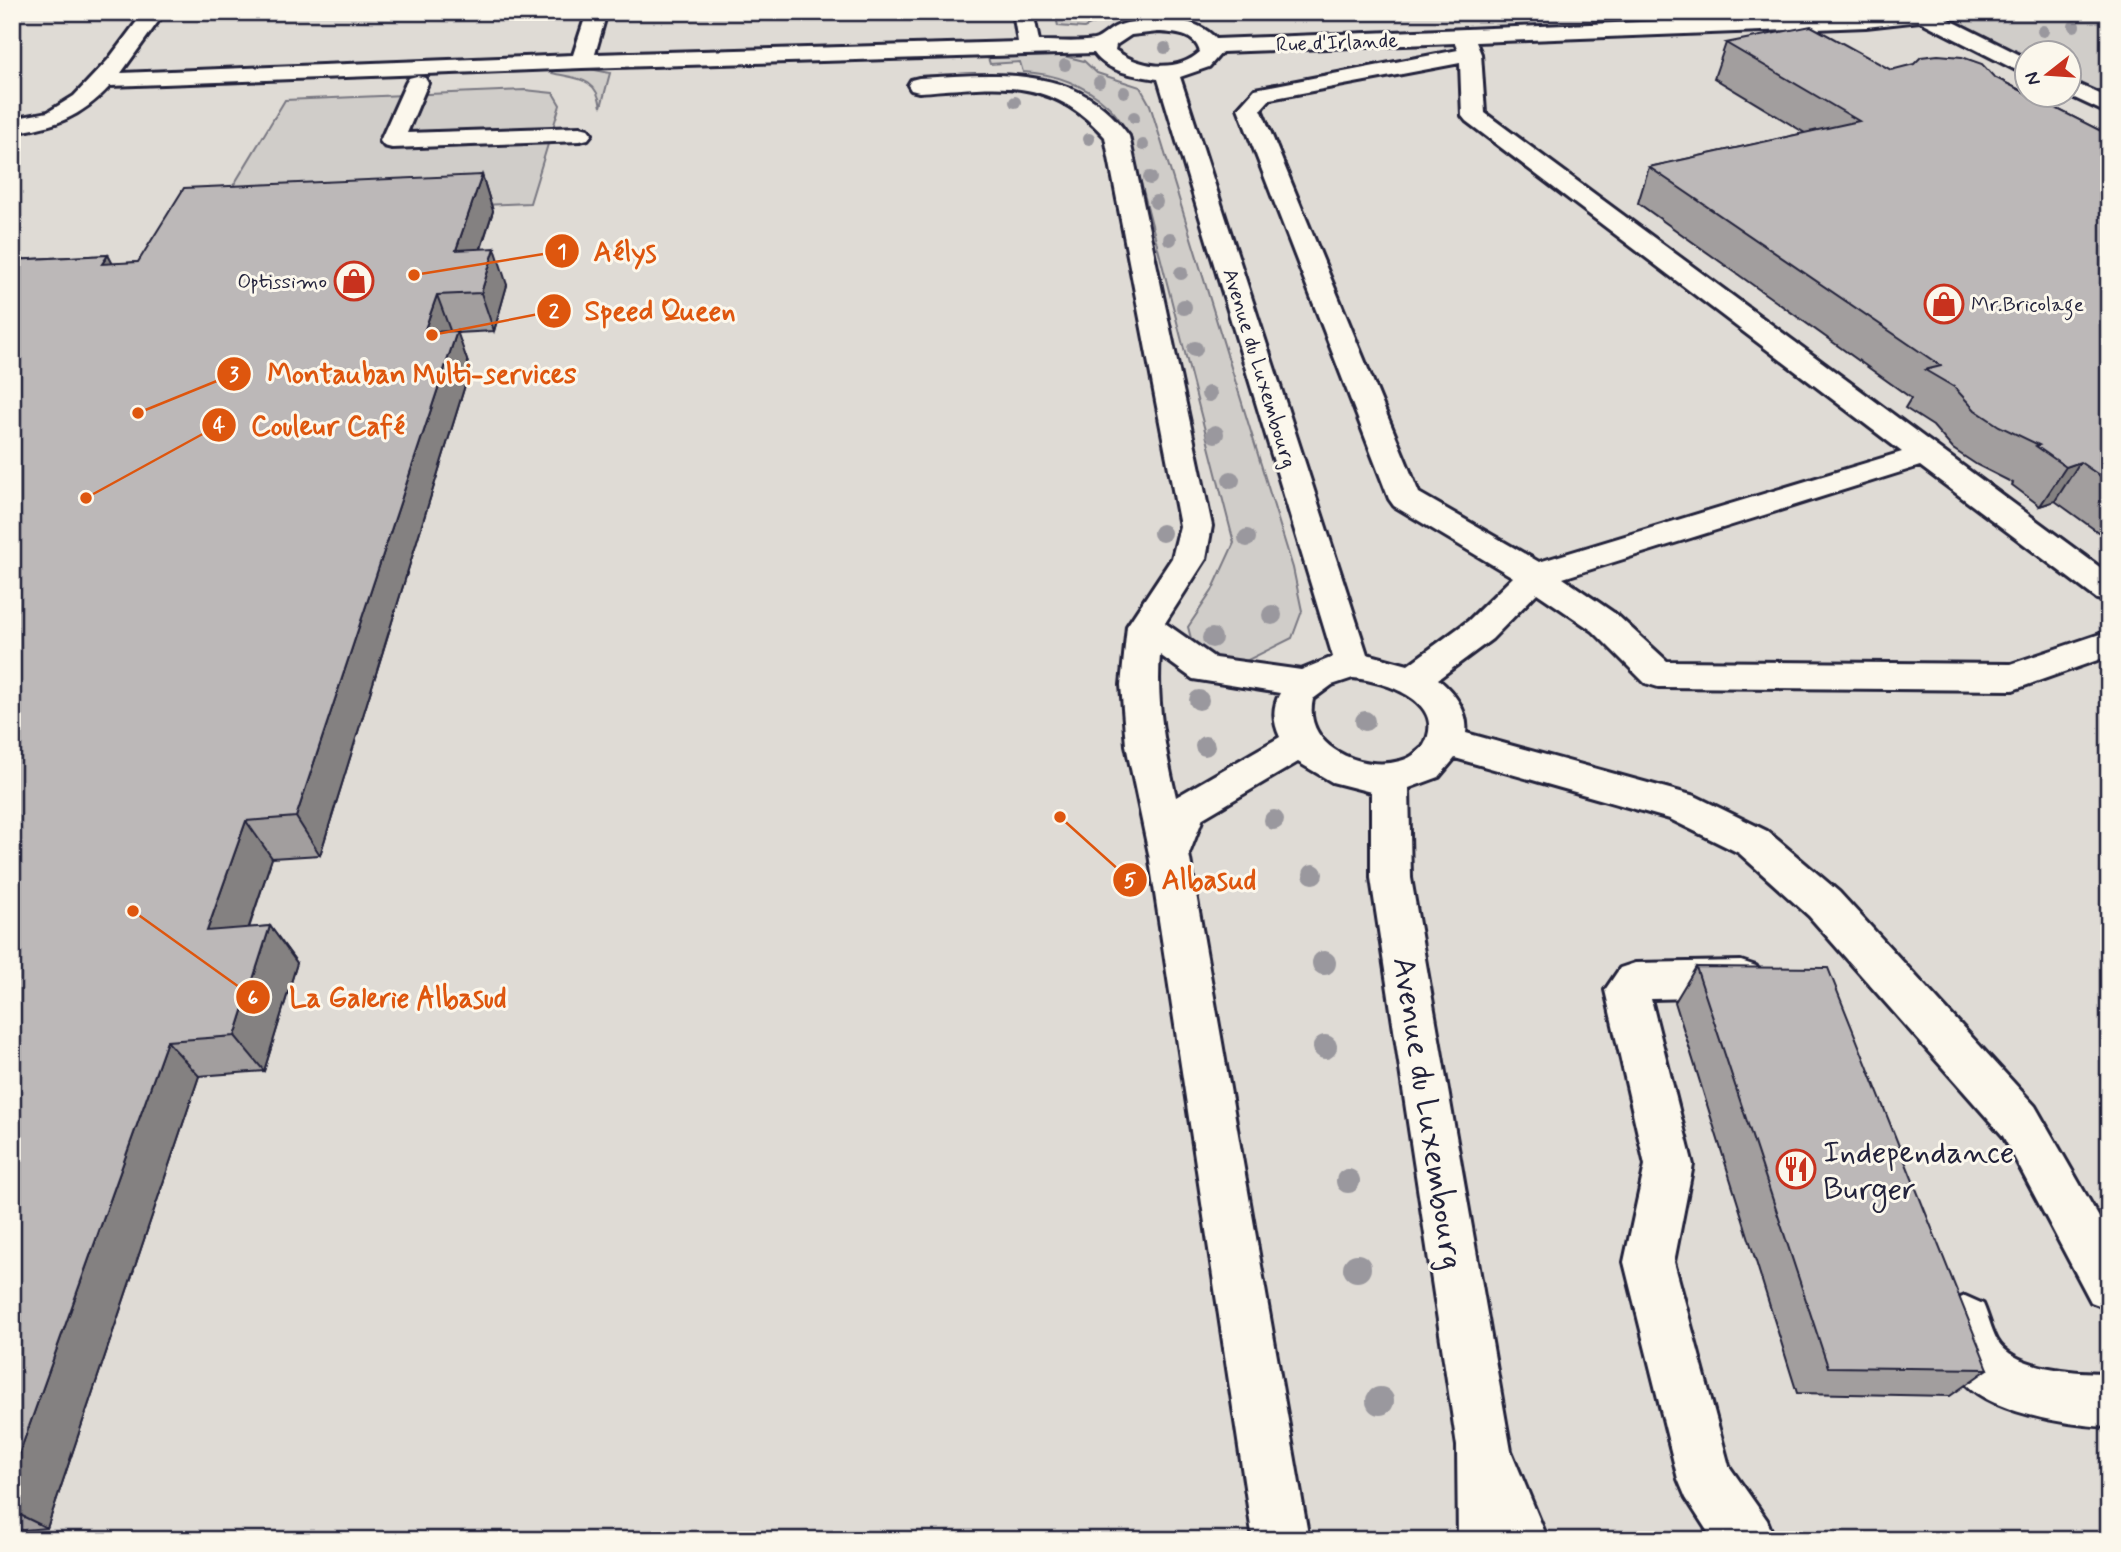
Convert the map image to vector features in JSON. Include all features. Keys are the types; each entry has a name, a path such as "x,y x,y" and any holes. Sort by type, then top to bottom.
{"street":[{"path":"12,127 46,120 69,110 102,80 155,12"},
{"path":"582,61 597,12"},
{"path":"1023,12 1030,48"},
{"path":"1579,12 1595,33"},
{"path":"2012,58 1929,13 1867,21 1595,33 1467,46 1263,94 1249,108 1405,499 1535,575 1605,623 1658,674 2013,677 2109,643"},
{"path":"1148,19 1195,33 1210,46 1211,53 1196,65 1167,71 1151,71 1121,64 1105,53 1104,46 1109,38 1118,32 1148,19"},
{"path":"1297,23 1311,43"},
{"name":"Rue d'Irlande","path":"1210,46 1311,43 1409,30 1467,46"},
{"path":"102,80 582,61 1104,46"},
{"path":"1467,46 1474,116 2109,591"},
{"name":"Avenue du Luxembourg","path":"1167,71 1353,665"},
{"path":"417,83 392,141 580,134"},
{"path":"919,85 1045,83 1074,96 1102,116 1117,136 1196,526 1189,559 1145,626 1140,697 1145,745 1169,855 1281,1540"},
{"path":"2082,94 2109,107"},
{"path":"1413,679 1480,630 1535,575 1925,455"},
{"path":"1145,626 1206,670 1305,683"},
{"path":"1353,665 1374,666 1413,679 1430,692 1443,708 1448,725 1446,742 1438,755 1426,766 1390,778 1363,777 1339,770 1318,758 1301,742 1291,711 1296,696 1305,683 1318,674 1353,665"},
{"path":"1169,855 1187,809 1301,742"},
{"path":"1446,742 1681,807 1753,842 1824,904 2019,1121 2109,1284"},
{"name":"Avenue du Luxembourg","path":"1390,778 1391,878 1484,1446 1486,1540"},
{"path":"1747,1540 1705,1479 1649,1262 1669,1165 1627,990 1635,981 1785,979"},
{"path":"1950,1285 1980,1361 2004,1380 2077,1400 2109,1400"},
{"name":"Avenue du Luxembourg","path":"1484,1446 1520,1540"}],"shaded area":[{"path":"12,12 2109,12 2109,1540 12,1540"},
{"path":"1055,12 1119,12 1084,28 1058,26"},
{"path":"1944,12 2109,12 2109,107 2082,94 2082,38 2012,38 2012,59 1924,16"},
{"path":"1060,55 1084,61 1097,73 1140,87 1150,105 1293,568 1302,611 1292,638 1244,662 1219,662 1193,646 1188,627 1212,591 1234,543 1128,132 1108,106 1079,86 1046,75 1023,72 1020,62 990,64 988,58"},
{"path":"590,69 610,73 601,107 599,97 590,85 577,78 551,71"},
{"path":"525,90 553,93 560,105 530,203 215,216 285,100"}],"building":[{"name":"Mr.Bricolage","path":"1811,26 1891,70 1914,64 1921,57 1962,57 1982,64 1994,77 2012,86 2012,108 2055,108 2109,135 2109,482 2080,462 2066,467 2036,446 2039,445 1999,426 1975,410 1954,387 1925,370 1941,366 1649,167 1859,121 1726,43"},
{"path":"482,175 456,250 495,248 481,293 437,295 424,332 457,331 296,817 246,821 207,931 270,926 235,1036 167,1041 12,1474 12,260 108,255 102,264 138,262 184,188"},
{"path":"1696,967 1828,968 1988,1369 1828,1367"}],"place":[{"name":"Aélys","path":"414,275"},
{"name":"Optissimo","path":"354,281"},
{"name":"Mr.Bricolage","path":"1944,304"},
{"name":"Speed Queen","path":"432,335"},
{"name":"Montauban Multi-services","path":"138,413"},
{"name":"Couleur Café","path":"86,498"},
{"name":"Albasud","path":"1060,817"},
{"name":"La Galerie Albasud","path":"133,911"},
{"name":"Independance Burger","path":"1796,1169"}]}
